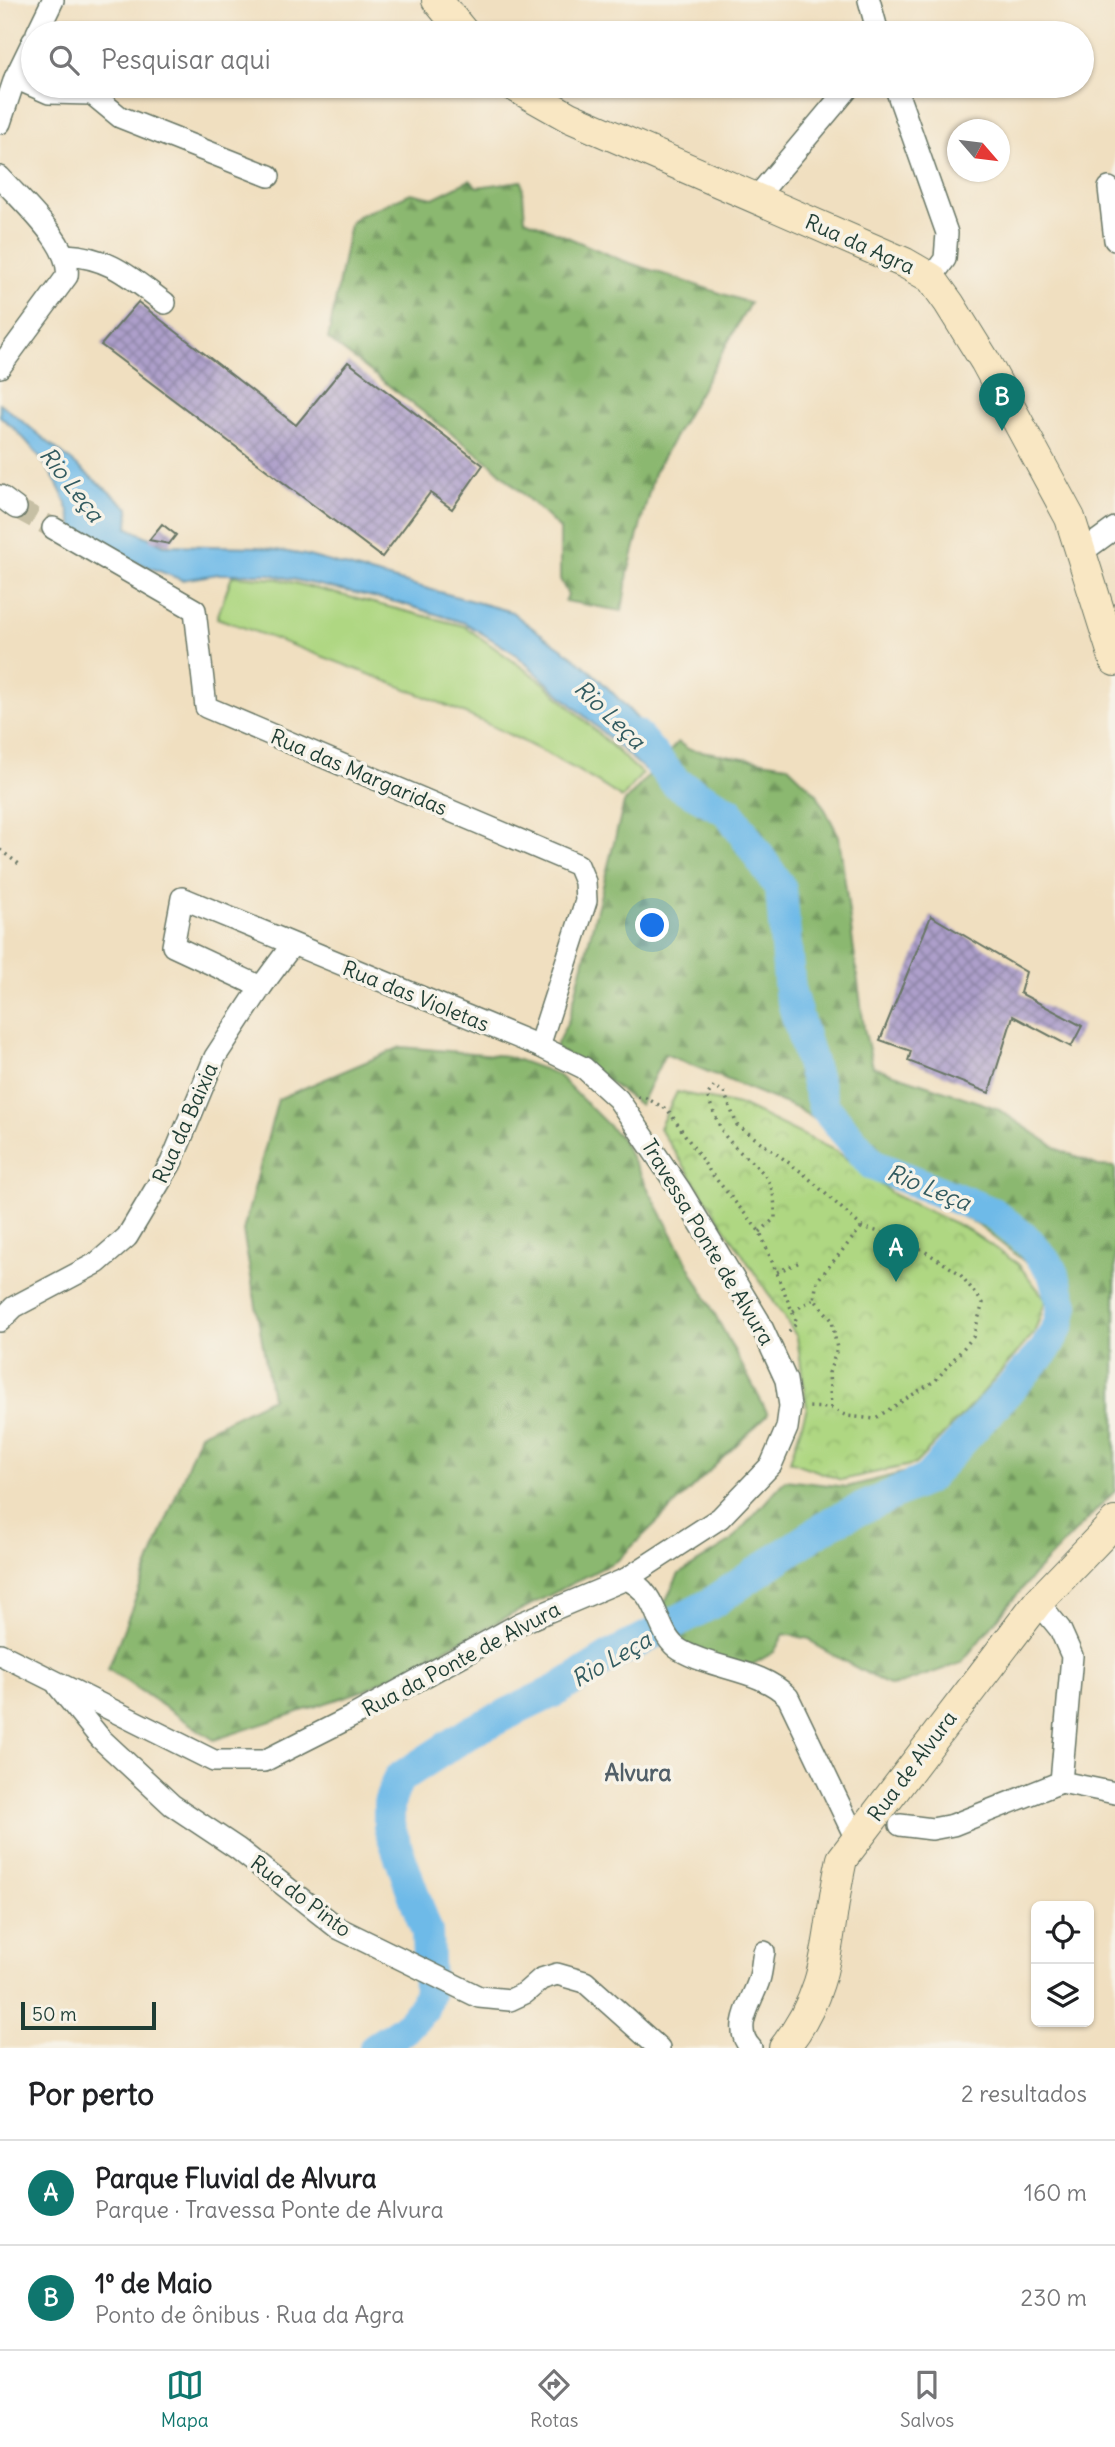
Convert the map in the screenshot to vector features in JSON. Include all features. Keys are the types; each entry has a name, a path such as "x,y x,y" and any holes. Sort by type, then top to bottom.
{"main road":[{"path":"437,0 454,21"},
{"name":"Rua da Agra","path":"535,98 569,117 905,263 931,278 985,361 1070,518 1107,644 1115,661"},
{"name":"Rua de Alvura","path":"784,2048 815,1999 828,1960 832,1905 842,1859 1038,1602 1115,1522"}],"street":[{"path":"43,21 54,0"},
{"path":"869,0 875,21"},
{"path":"0,123 21,66"},
{"path":"15,78 21,81"},
{"path":"97,98 120,117 269,176"},
{"path":"756,198 840,98"},
{"path":"899,98 947,233 945,259 931,278"},
{"path":"0,177 66,255 67,276 0,367"},
{"path":"1109,188 1115,240"},
{"path":"66,255 92,256 107,263 165,303"},
{"name":"Rua das Margaridas","path":"53,528 195,610 206,707 578,865 584,882 586,901 539,1046"},
{"path":"1082,552 1115,528"},
{"name":"Rua das Violetas","path":"261,987 173,946 181,898 539,1046"},
{"name":"Rua da Baixia","path":"0,1321 14,1307 97,1263 127,1237 171,1164 215,1057 292,945"},
{"name":"Travessa Ponte de Alvura","path":"539,1046 584,1068 618,1099 680,1190 773,1347 786,1380 790,1406 787,1428 771,1465 720,1518 626,1578"},
{"path":"626,1578 640,1584 677,1649 715,1665 776,1684 788,1697 856,1839"},
{"name":"Rua da Ponte de Alvura","path":"0,1654 49,1676 214,1761 264,1761 353,1716 521,1623 626,1578"},
{"path":"1038,1602 1060,1629 1072,1656 1061,1782"},
{"name":"Rua do Pinto","path":"49,1676 101,1738 172,1805 238,1849 338,1928 419,1970 479,1997 510,2000 525,1993 541,1979 558,1974 585,1982 659,2048"},
{"path":"900,1825 932,1829 953,1825 1061,1782 1115,1793"},
{"path":"751,2048 744,2031 745,2011 759,1980 764,1952"}],"path":[{"path":"0,850 19,864"},
{"path":"760,1232 775,1218 775,1192 754,1162 726,1136 707,1096 714,1086 724,1092 737,1125 803,1173 862,1227 907,1240 959,1273 984,1303 973,1337 936,1380 874,1419 847,1416 831,1408 790,1406"},
{"path":"618,1099 644,1097 668,1110 711,1173 760,1232 797,1323 773,1347"},
{"path":"793,1311 814,1298 817,1281 862,1227"},
{"path":"777,1272 802,1261"},
{"path":"814,1298 832,1320 837,1349 829,1373 831,1408"}],"green space":[{"path":"470,180 477,187 522,181 525,219 621,260 750,303 654,473 628,573 622,611 565,601 568,595 560,579 560,529 491,464 328,339 350,224 358,216 411,193 433,198"},
{"path":"232,576 278,579 464,626 544,683 642,774 622,798 529,744 478,720 372,675 217,618"},
{"path":"678,742 688,749 787,765 817,794 839,836 864,1028 873,1067 996,1108 1060,1150 1098,1166 1115,1167 1115,1491 1035,1573 961,1663 897,1685 890,1686 820,1648 810,1639 784,1634 774,1652 743,1670 680,1645 662,1608 679,1574 730,1542 785,1480 847,1487 918,1469 1035,1346 1052,1310 1042,1275 975,1223 863,1164 826,1126 796,1108 665,1054 640,1105 588,1066 555,1048 569,1019 624,803"},
{"path":"401,1047 507,1056 557,1074 621,1138 768,1414 618,1560 365,1690 214,1740 108,1669 200,1434 272,1398 243,1231 278,1099"},
{"path":"677,1092 743,1106 836,1151 894,1195 967,1229 1018,1264 1046,1300 1034,1333 975,1402 915,1464 841,1480 790,1461 807,1408 797,1337 659,1128"}],"water":[{"path":"0,403 129,508 128,528 164,545 258,547 305,555 512,612 586,667 634,715 678,766 645,770 514,653 465,623 400,603 269,574 218,574 182,580 113,553 74,530 64,497 56,482 25,440 0,416"}],"building":[{"path":"138,302 296,425 348,362 483,465 452,509 430,493 382,557 101,345"},
{"path":"162,524 176,535 169,544 149,540"},
{"path":"931,916 1026,972 1020,993 1082,1026 1071,1047 1013,1016 989,1093 908,1061 911,1051 880,1040"}],"waterway":[{"name":"Rio Leça","path":"375,2048 403,2030 423,2009 429,1990 427,1932 389,1826 389,1803 398,1779 472,1731 559,1689 611,1656 710,1604 832,1522 927,1479 1045,1350 1059,1325 1063,1305 1052,1270 1029,1242 993,1213 873,1165 824,1107 790,992 781,889 729,812 676,783 636,735"}],"tunnel":[{"path":"16,508 53,528"}],"place":[{"name":"1º de Maio","path":"1002,431"},
{"name":"Parque Fluvial de Alvura","path":"896,1282"}],"district":[{"name":"Alvura","path":"638,1772"}]}
